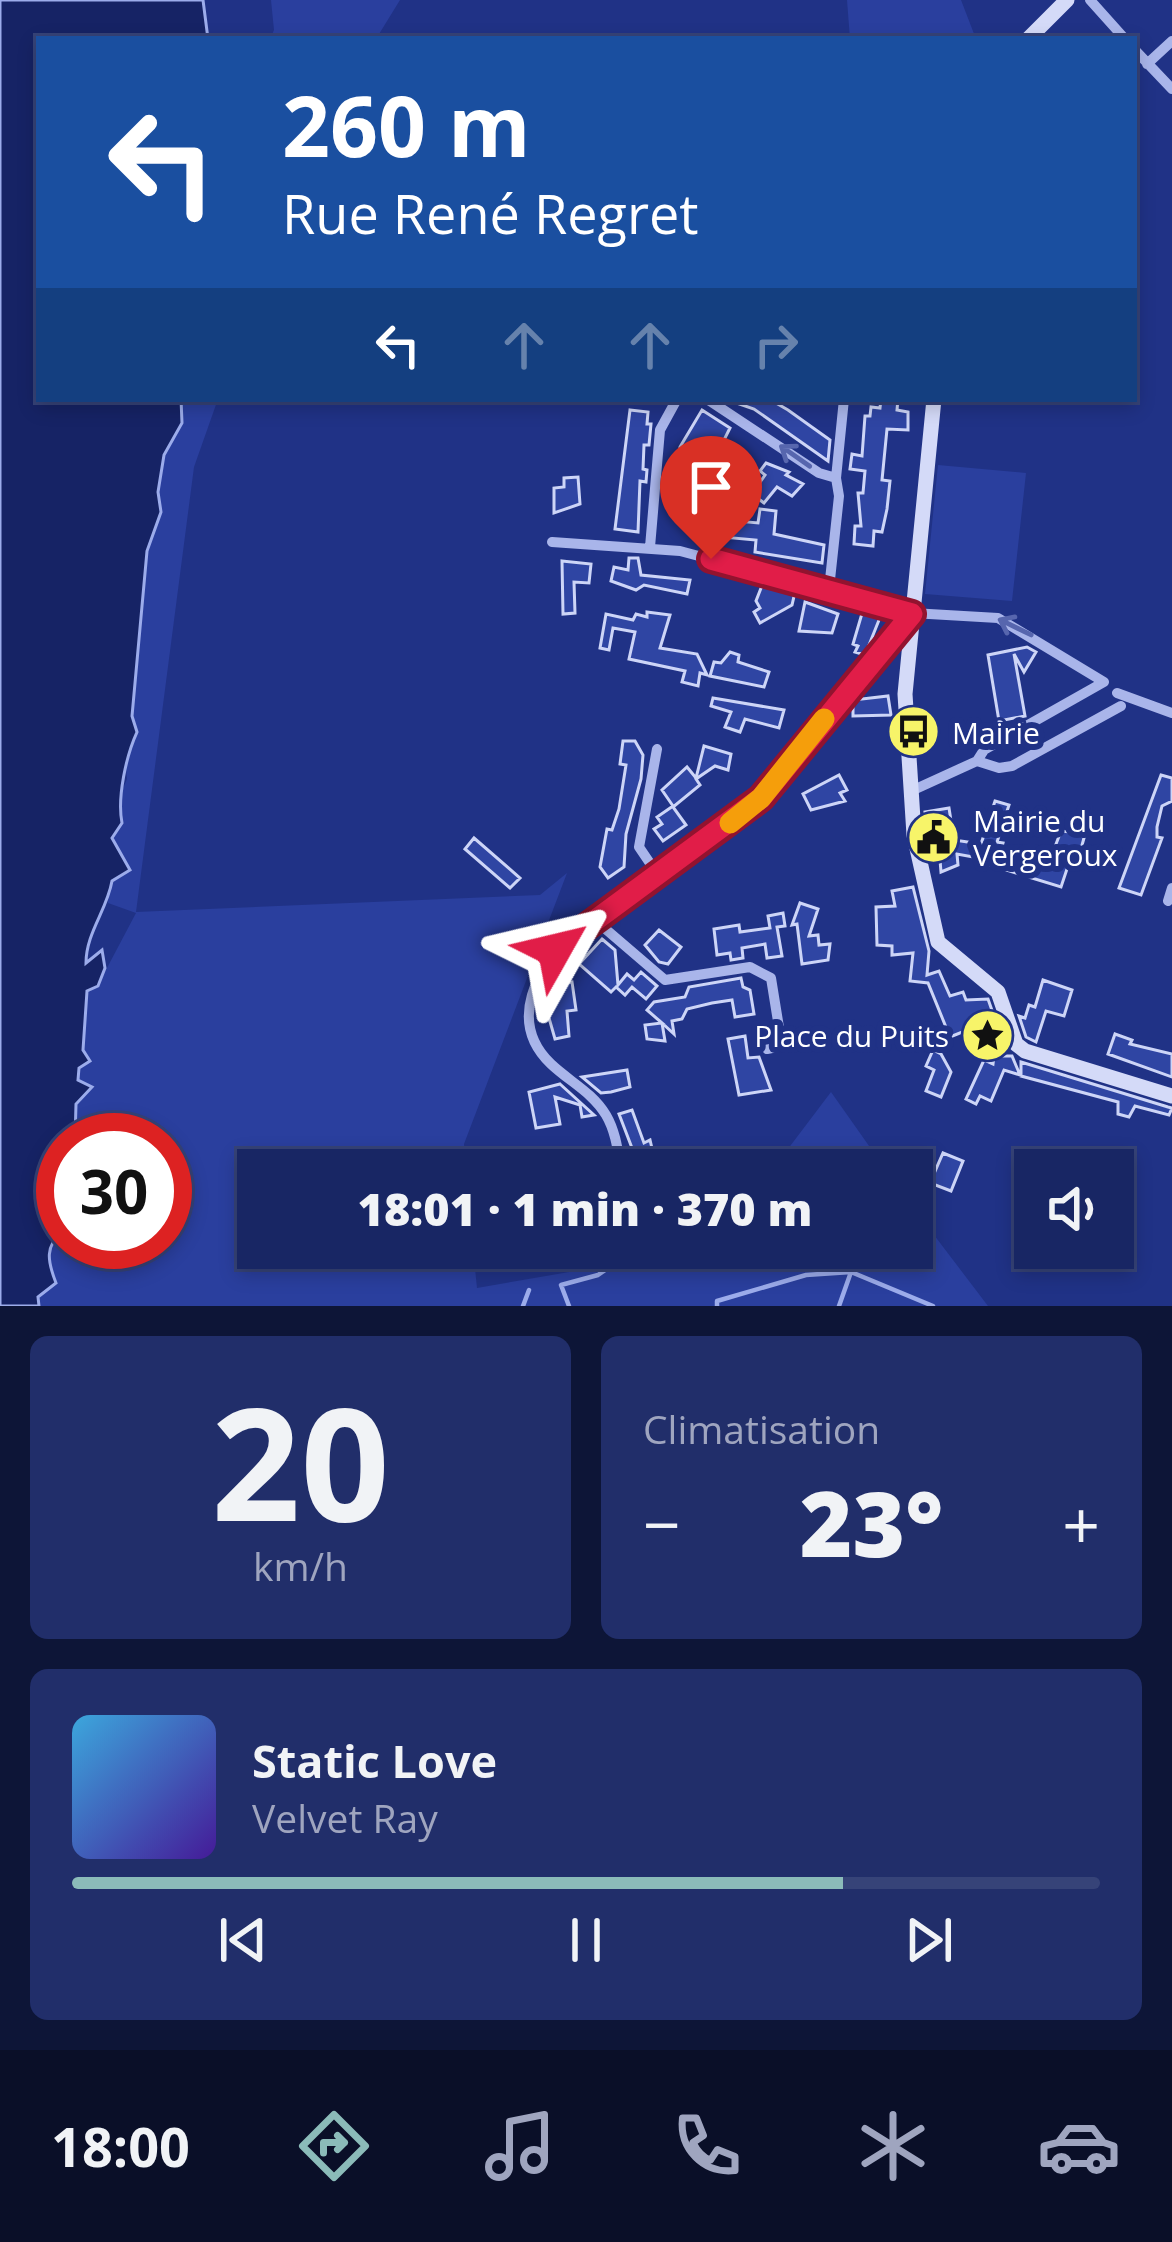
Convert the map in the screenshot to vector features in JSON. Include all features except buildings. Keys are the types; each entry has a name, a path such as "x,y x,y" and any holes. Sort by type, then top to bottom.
{"street":[{"path":"1031,36 1067,0"},
{"path":"1090,0 1122,36"},
{"path":"1147,64 1172,41"},
{"path":"1137,52 1172,89"},
{"path":"650,547 660,430 675,402"},
{"path":"712,402 819,472 836,478"},
{"path":"829,589 844,402"},
{"path":"934,402 905,694 909,792 921,880 938,942 998,992 1016,1044 1025,1051 1172,1096"},
{"path":"553,542 650,547 829,589 912,614 1005,620 1104,682 983,750 977,761 909,792"},
{"path":"615,1149 604,1113 540,1052 527,1005 555,950 761,798 912,614"},
{"path":"977,761 999,768 1012,766 1119,699 1172,713"},
{"path":"656,749 639,847 658,875"},
{"path":"595,920 665,980 750,968 771,978 782,1046 767,1049"}],"shaded area":[{"path":"0,0 203,0 208,36 36,36 36,402 181,402 182,423 164,455 158,492 161,512 147,551 132,716 137,732 124,777 122,823 112,838 130,870 112,881 87,952 86,963 102,950 105,968 98,986 87,991 83,1050 90,1061 79,1068 78,1080 92,1087 76,1104 76,1113 36,1113 36,1269 52,1269 56,1283 38,1297 39,1306 0,1306"},
{"path":"271,0 400,0 378,36 271,36"},
{"path":"847,0 961,0 975,36 850,36"},
{"path":"181,402 217,402 194,467 136,912 540,895 567,873 464,1149 237,1149 237,1269 475,1269 477,1288 580,1269 933,1269 933,1234 988,1306 39,1306 38,1297 55,1283 51,1269 192,1269 192,1113 76,1113 76,1104 92,1088 78,1081 87,990 98,985 136,913 108,903 117,802 127,779 125,758 136,732 132,716 147,551 161,512 158,492 164,455 182,423"},
{"path":"938,465 1026,473 1012,601 925,594"},
{"path":"831,1092 871,1149 788,1149"}],"waterway":[{"path":"569,1306 561,1285 607,1269"},
{"path":"717,1306 717,1301 806,1275 851,1272 933,1306"},
{"path":"839,1306 851,1272"},
{"path":"523,1306 529,1290"}],"slow traffic":[{"path":"730,823 787,770 824,719"}],"place":[{"name":"Mairie","path":"913,732"},
{"name":"Mairie du Vergeroux","path":"934,837"},
{"name":"Place du Puits","path":"988,1035"}],"route":[{"path":"555,950 761,798 886,640 912,614 711,559"}]}
